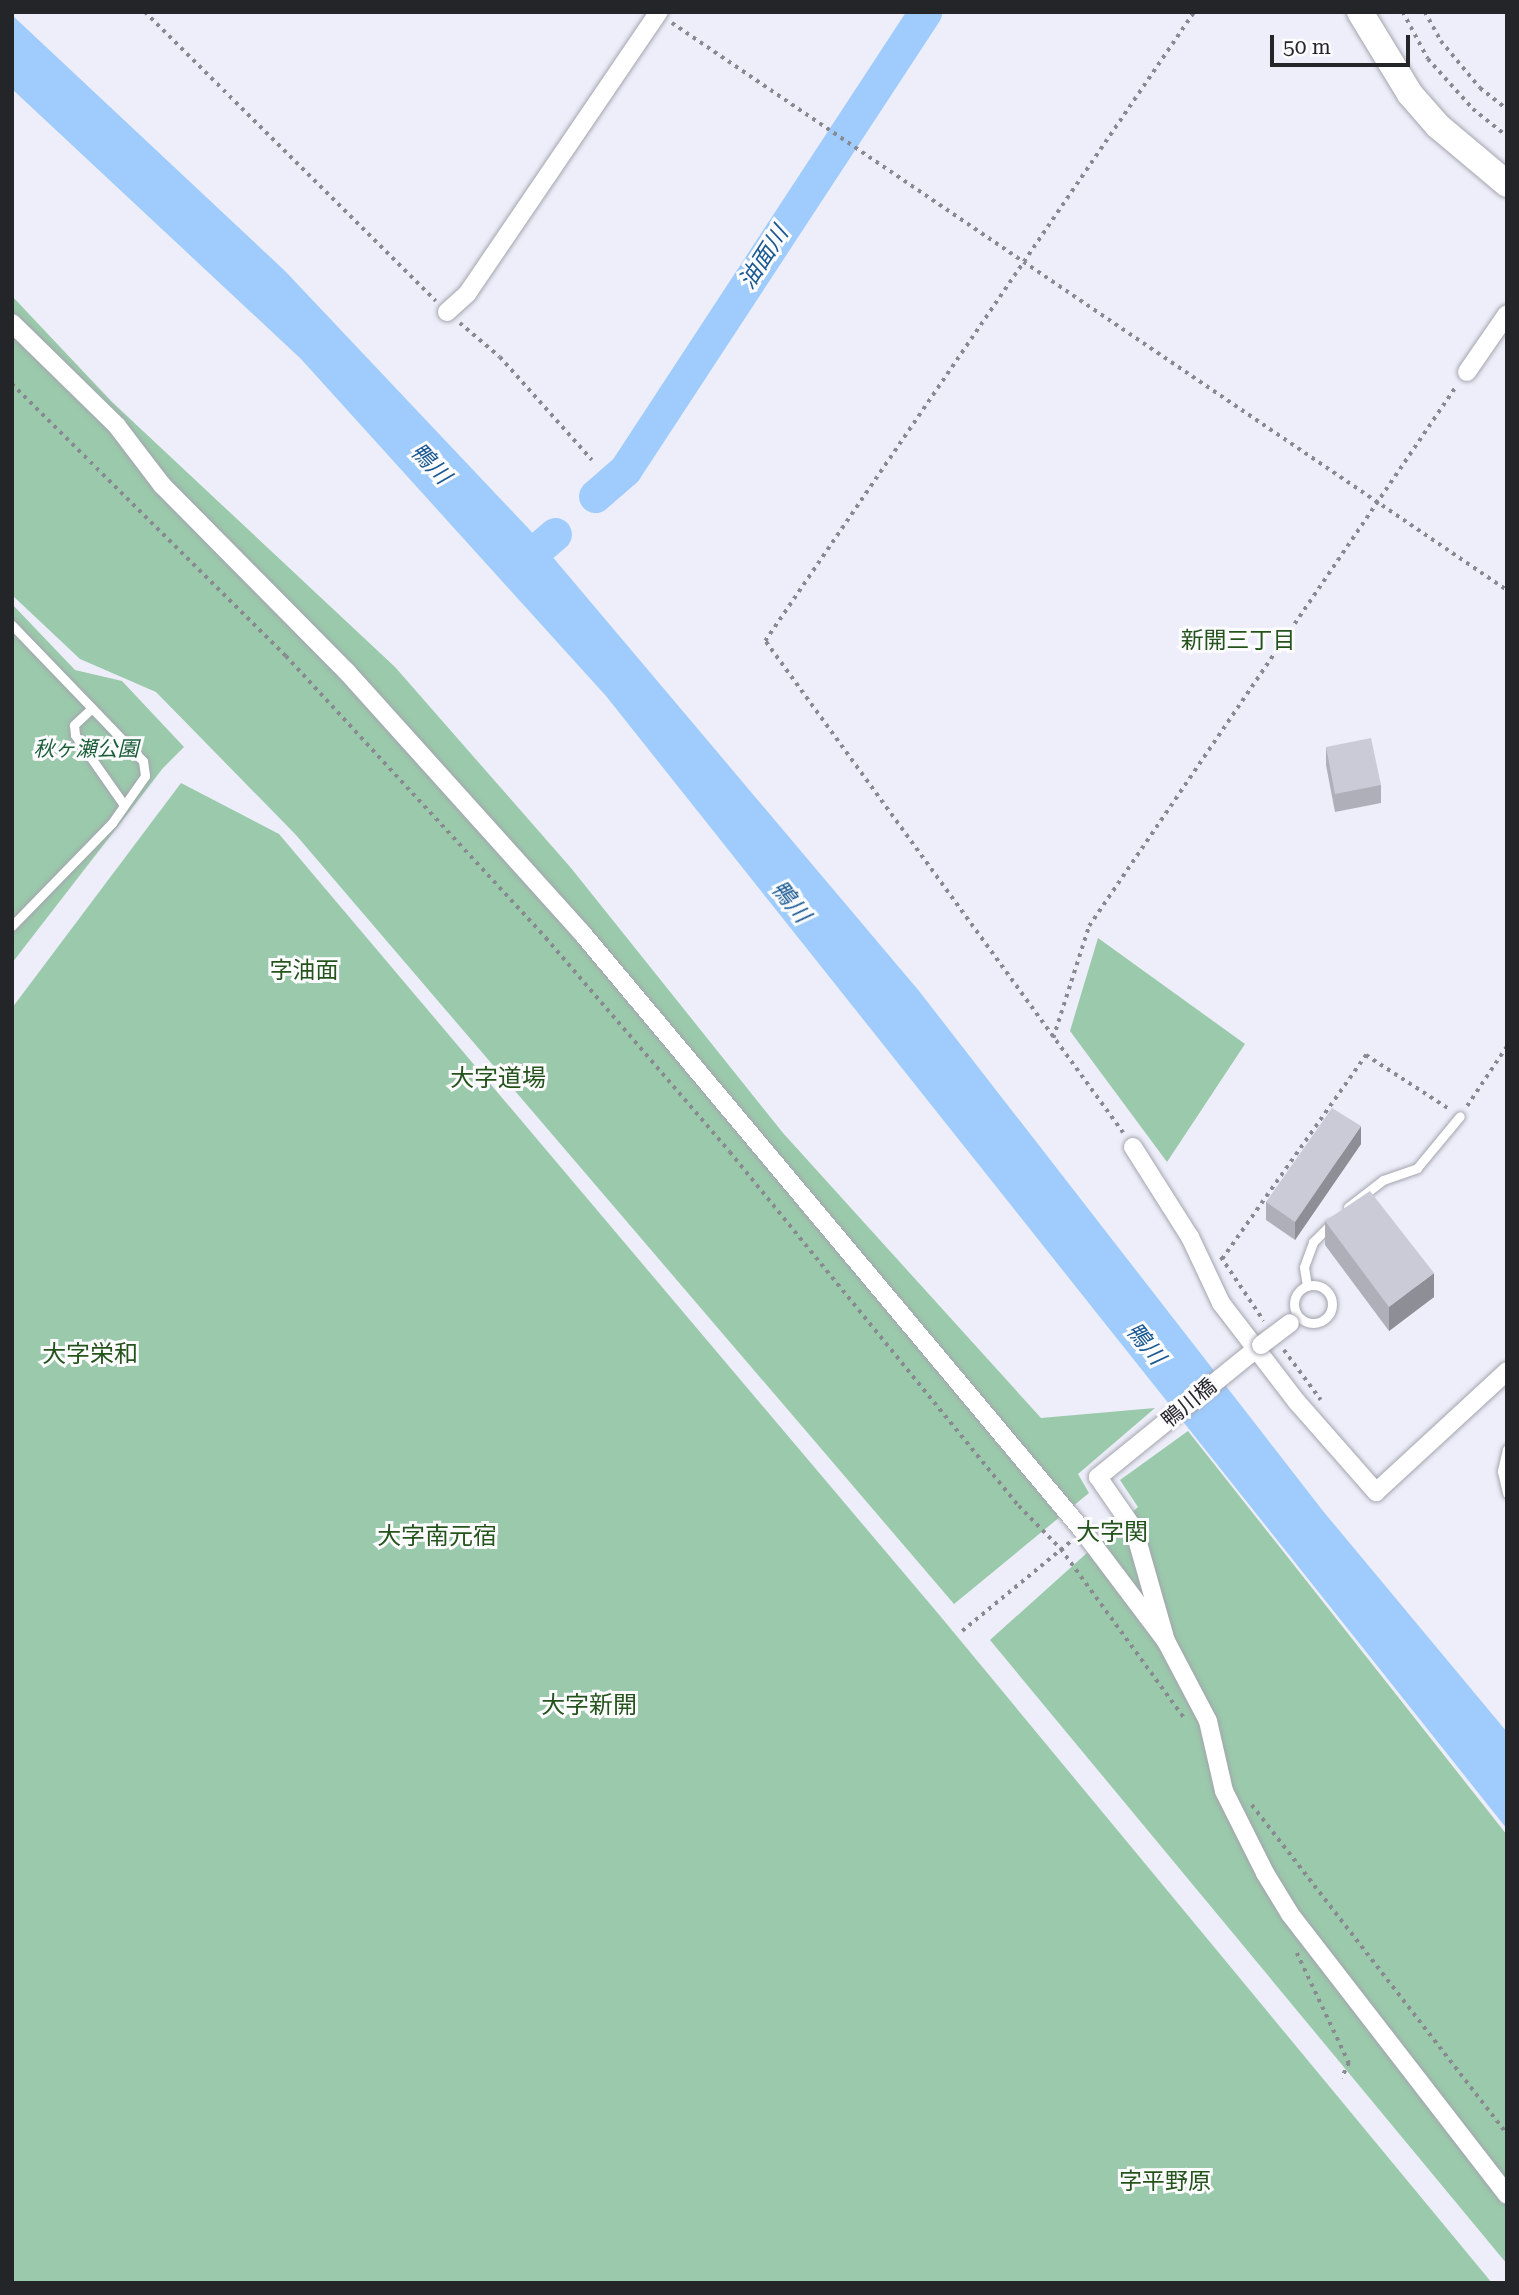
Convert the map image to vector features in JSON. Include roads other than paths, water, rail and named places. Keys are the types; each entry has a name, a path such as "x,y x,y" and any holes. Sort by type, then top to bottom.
{"street":[{"path":"1360,12 1410,94 1438,127 1502,185"},
{"path":"447,312 467,293 658,13"},
{"path":"1467,372 1507,314"},
{"path":"12,323 117,426 162,485 347,672 582,933 1083,1531 1166,1641 1208,1721 1224,1791 1290,1914 1507,2195"},
{"path":"1133,1147 1189,1237 1221,1303 1256,1349 1376,1492 1507,1371"},
{"name":"鴨川橋","path":"1166,1641 1134,1529 1098,1476 1294,1320"}],"lane":[{"path":"12,625 143,761 145,776 124,805 12,926"},
{"path":"92,708 74,725 75,735 124,805"},
{"path":"1307,1286 1304,1267 1313,1242 1383,1180 1417,1168 1460,1116"},
{"path":"1307,1286 1319,1286 1328,1293 1331,1311 1316,1323 1294,1320 1294,1300 1307,1286"},
{"path":"1507,1449 1502,1471 1507,1493"}],"water":[{"name":"鴨川","path":"12,15 285,271 529,529 919,991 1323,1511 1507,1732 1507,1829 606,696 301,359 12,89"}],"waterway":[{"name":"油面川","path":"595,496 625,470 925,12"},
{"name":"油面川","path":"520,564 555,534"}],"district":[{"name":"新開三丁目","path":"1238,641"},
{"name":"字油面","path":"304,971"},
{"name":"大字道場","path":"498,1079"},
{"name":"大字栄和","path":"90,1355"},
{"name":"大字関","path":"1112,1533"},
{"name":"大字南元宿","path":"437,1537"},
{"name":"大字新開","path":"589,1706"},
{"name":"字平野原","path":"1165,2182"}],"park label":[{"name":"秋ヶ瀬公園","path":"86,749"}]}
